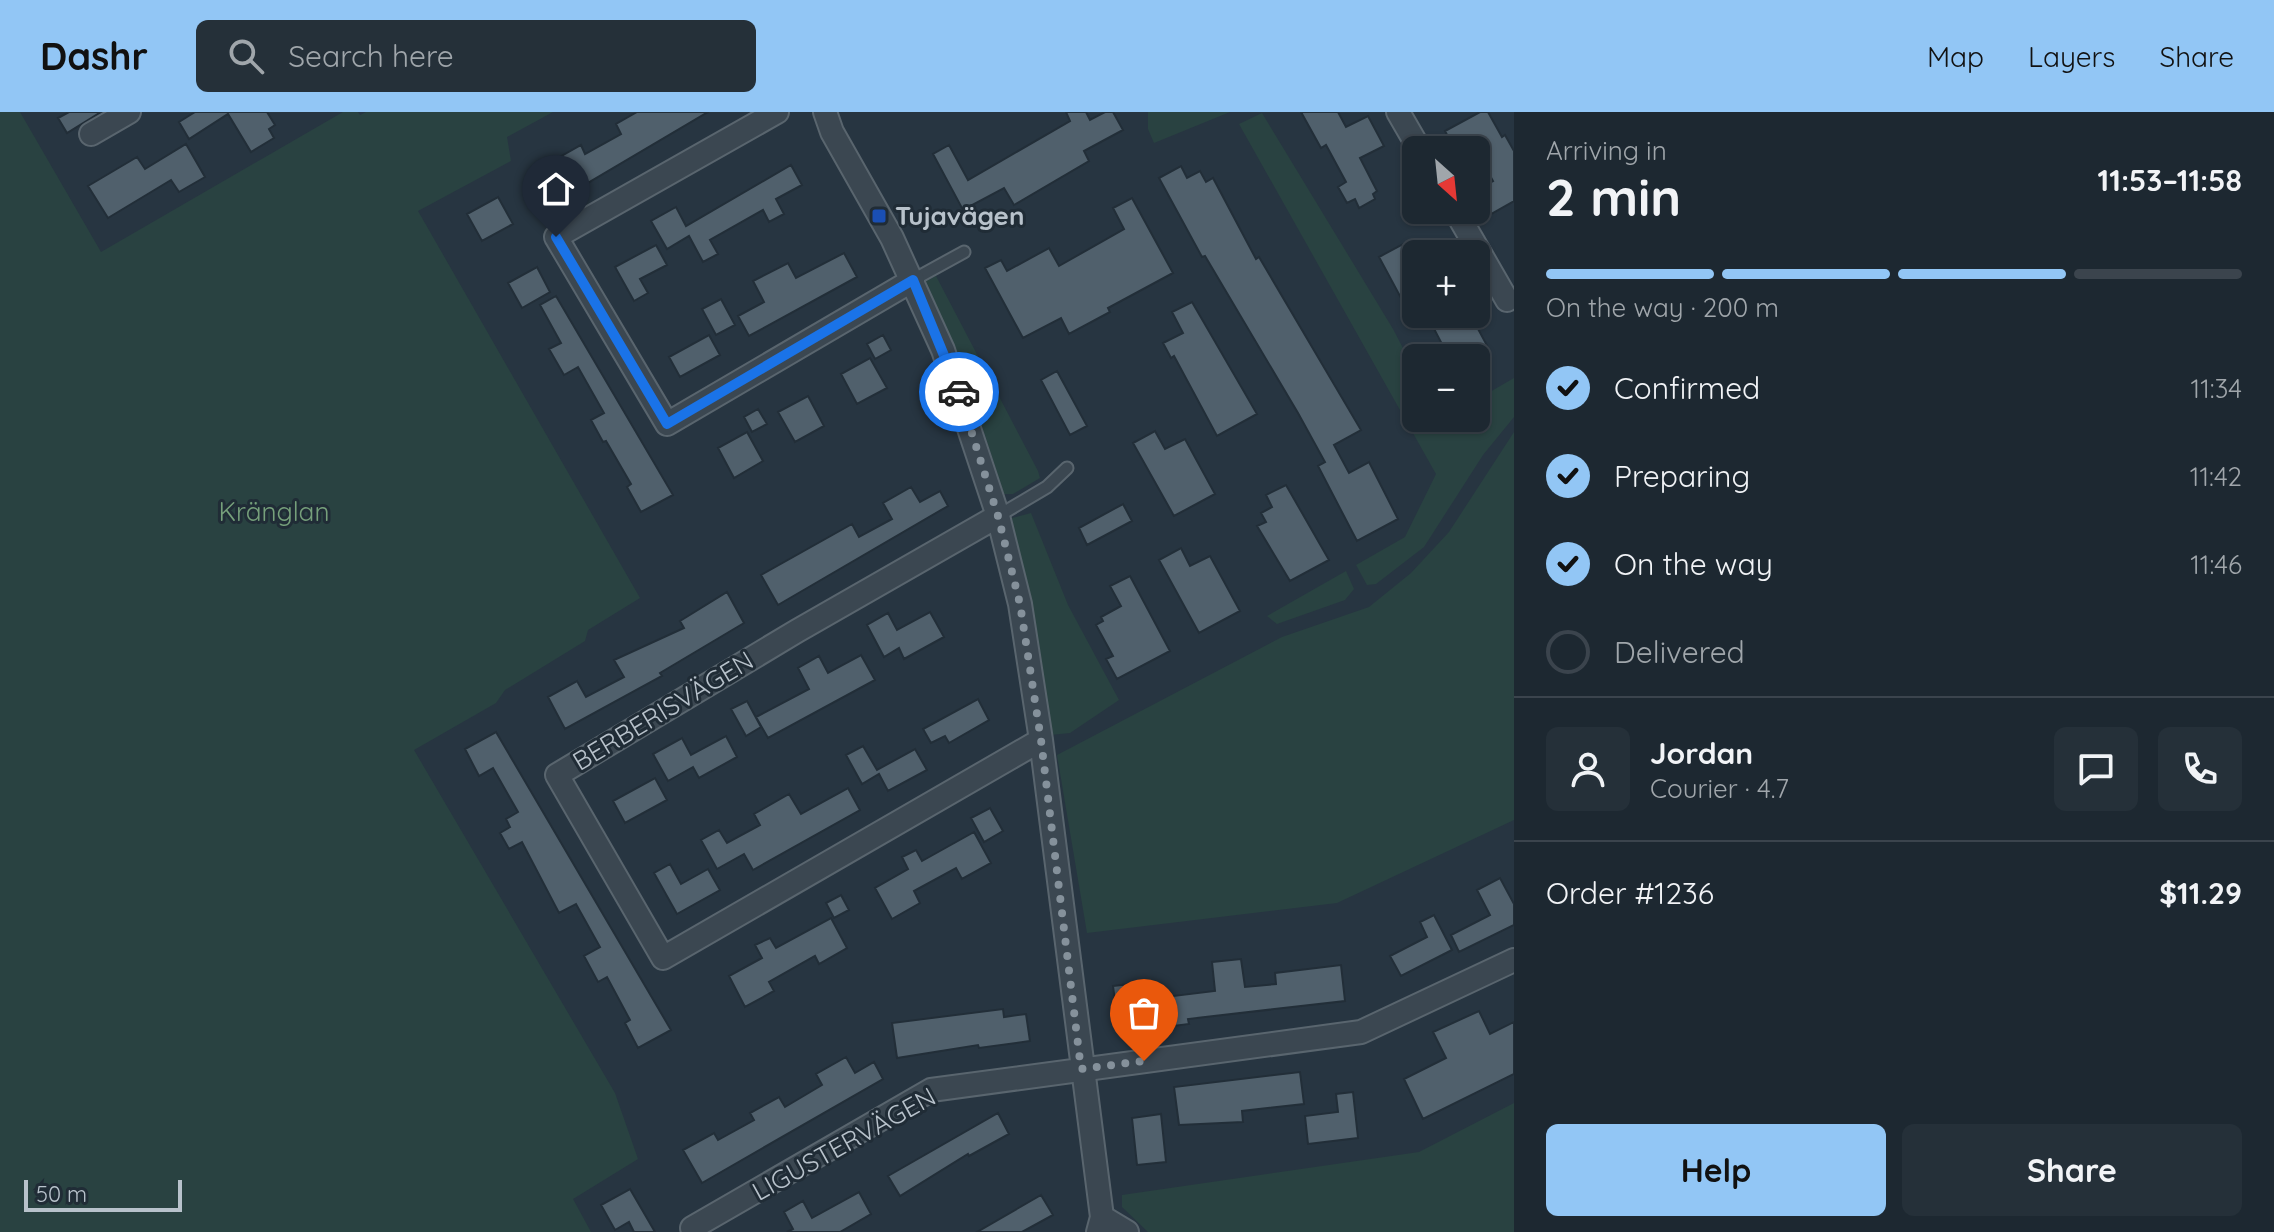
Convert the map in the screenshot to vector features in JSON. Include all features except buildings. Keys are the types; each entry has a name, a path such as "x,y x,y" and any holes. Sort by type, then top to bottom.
{"street":[{"path":"91,134 129,112"},
{"path":"777,112 556,237 667,424 913,280"},
{"path":"825,112 832,132 913,280 943,350 998,516 1020,604 1041,740 1100,1225 1127,1232"},
{"path":"1398,112 1412,136"},
{"path":"1463,224 1507,300"},
{"name":"BERBERISVÄGEN","path":"998,516 797,631 557,775 663,958 1041,740"},
{"name":"LIGUSTERVÄGEN","path":"694,1232 692,1228 931,1090 1361,1032 1514,960"}],"lane":[{"path":"913,280 964,252"},
{"path":"998,516 1047,487 1067,468"}],"green space":[{"name":"Kränglan","path":"0,112 20,112 101,252 343,112 358,112 360,115 366,112 553,112 507,137 511,161 418,211 640,598 588,630 585,641 505,690 496,703 414,750 615,1093 638,1159 573,1199 591,1232 0,1232"},
{"path":"1148,112 1230,112 1154,143 1148,129"},
{"path":"1262,113 1393,329 1402,346 1402,414 1239,124"},
{"path":"936,276 1038,471 1040,478 1013,494 1004,494 962,365 926,281"},
{"path":"1514,378 1514,417 1483,455 1424,547 1376,584 1367,585 1356,565 1405,537 1436,474 1412,432 1490,432 1490,392"},
{"path":"1514,432 1514,820 1337,903 1087,933 1057,755 1282,637 1369,607 1411,573 1449,532"},
{"path":"1031,513 1068,605 1119,700 1070,733 1050,735 1012,518"},
{"path":"1346,571 1354,589 1345,600 1277,624 1267,616"},
{"path":"1514,1103 1514,1232 1148,1232 1122,1207 1122,1195 1419,1152"}],"way so far":[{"path":"959,392 998,516 1020,604 1041,740 1081,1069 1144,1061"}],"place":[{"name":"Tujavägen","path":"879,216"}],"route":[{"path":"556,237 667,424 913,280 959,392"}]}
